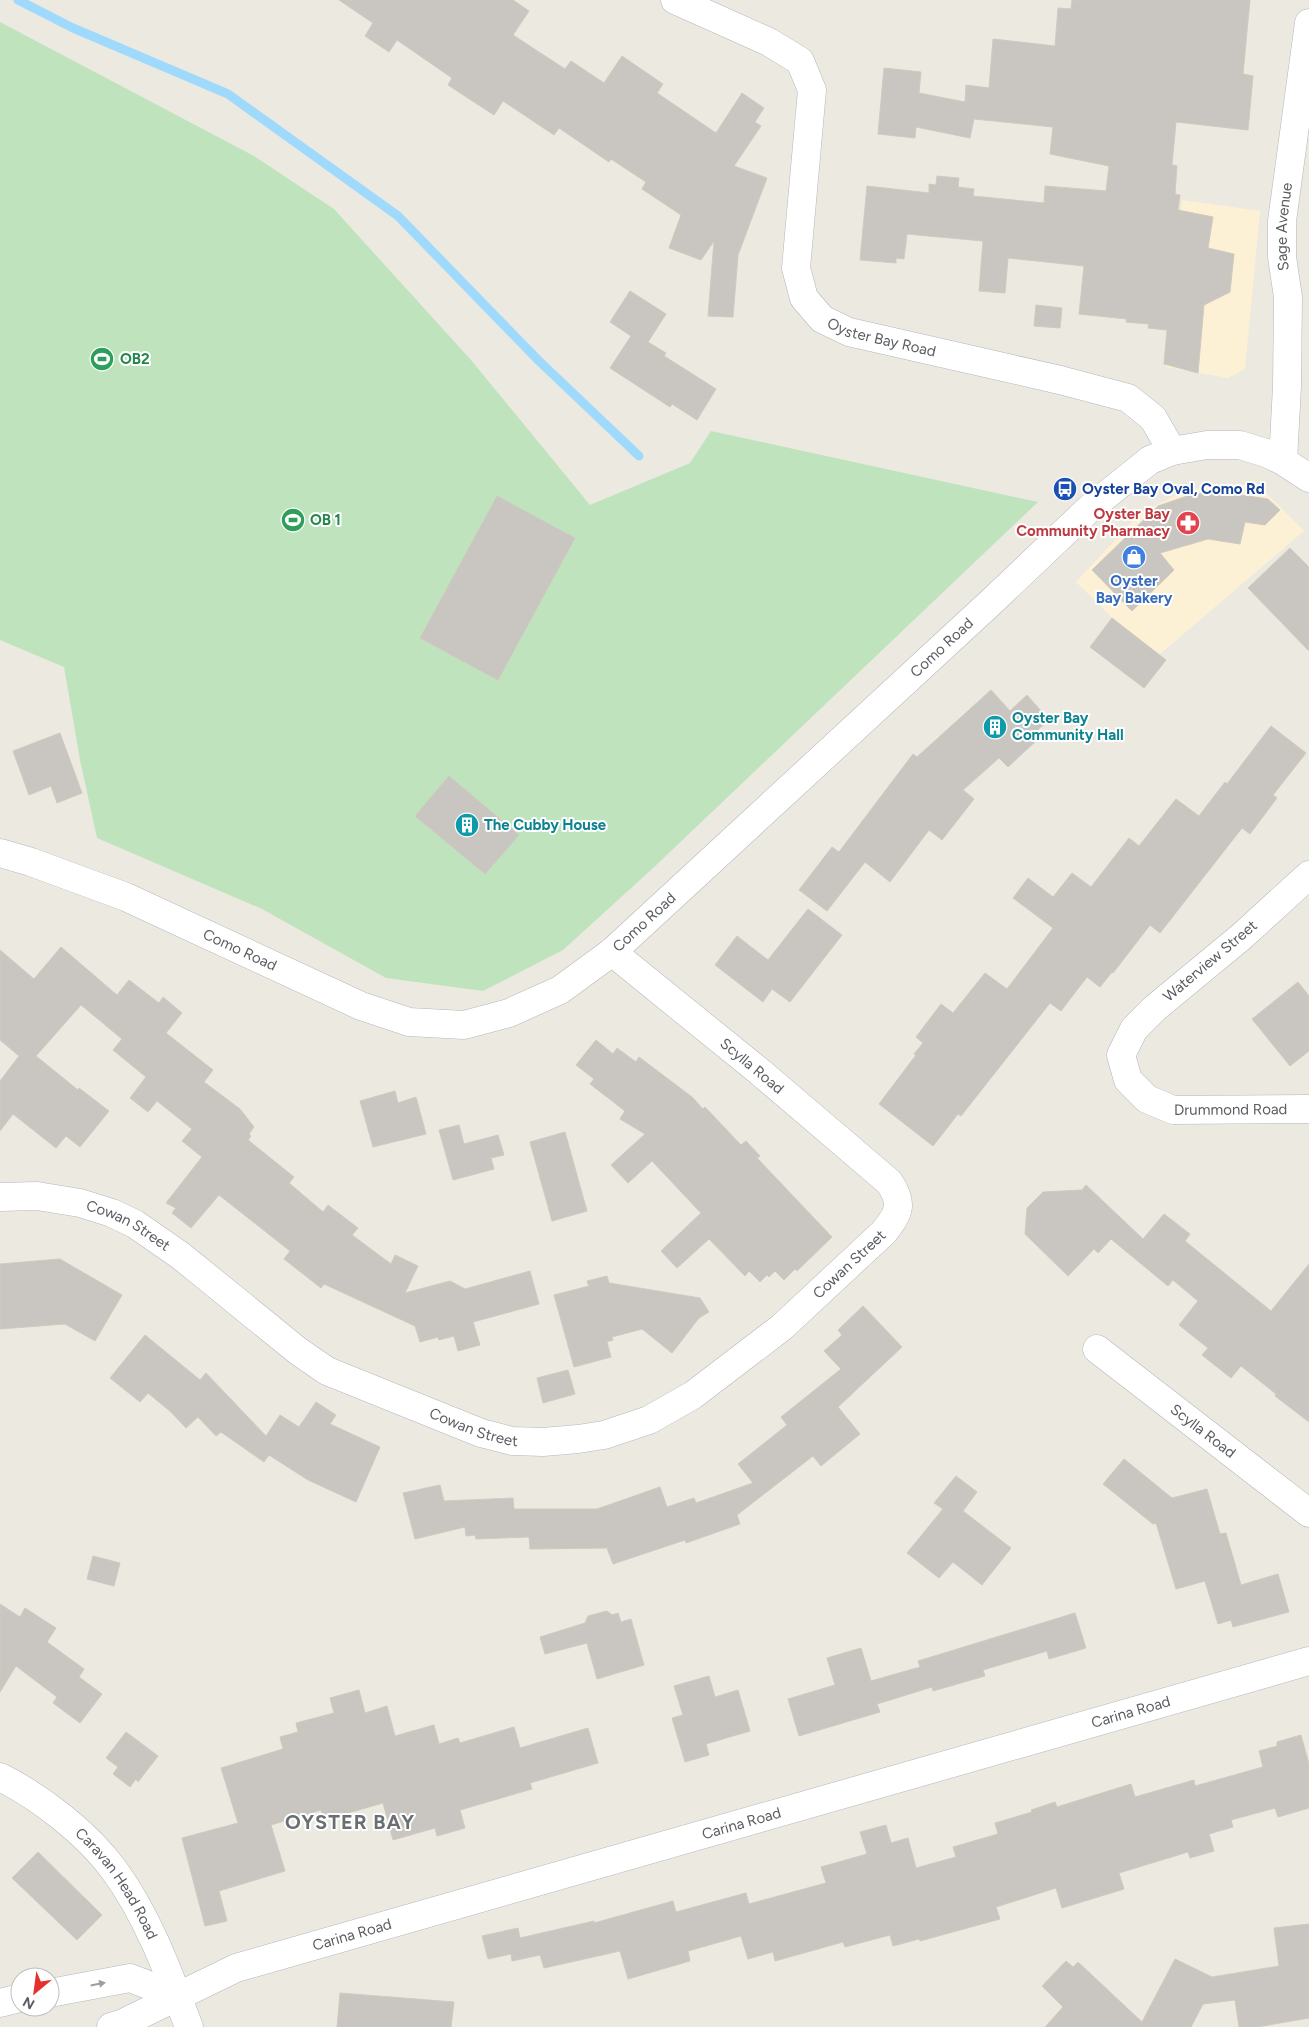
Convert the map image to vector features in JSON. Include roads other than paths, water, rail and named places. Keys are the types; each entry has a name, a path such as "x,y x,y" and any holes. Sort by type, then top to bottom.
{"street":[{"name":"Oyster Bay Road","path":"675,0 769,42 800,62 812,90 796,268 804,298 822,319 849,332 1078,384 1128,398 1153,418 1172,451"},
{"name":"Sage Avenue","path":"1283,461 1287,386 1298,295 1282,256 1282,221 1309,23"},
{"path":"1172,451 1206,445 1232,444 1255,449 1283,461 1309,478"},
{"name":"Como Road","path":"0,853 31,862 126,897 361,1006 409,1022 464,1025 509,1013 560,990 612,952 982,610 1088,509 1150,460 1172,451"},
{"name":"Waterview Street","path":"1122,1056 1134,1028 1309,876"},
{"name":"Scylla Road","path":"612,952 760,1072 889,1182"},
{"name":"Drummond Road","path":"1122,1056 1128,1080 1147,1099 1173,1110 1309,1108"},
{"name":"Cowan Street","path":"0,1197 37,1196 80,1203 135,1224 181,1256 298,1351 326,1371 481,1433 512,1441 543,1442 604,1435 649,1420 693,1395 782,1327 884,1232 893,1220 899,1207 897,1194 889,1182"},
{"name":"Scylla Road","path":"1097,1349 1309,1513"},
{"name":"Carina Road","path":"111,2027 121,2024 236,1968 1309,1661"},
{"name":"Caravan Head Road","path":"0,1777 23,1788 53,1811 86,1838 114,1869 143,1918 189,2027"},
{"path":"60,1991 130,1978 177,1996"}],"waterway":[{"path":"18,0 73,28 228,94 398,216 538,360 639,456"}],"place":[{"name":"OB2","path":"102,359"},
{"name":"Oyster Bay Oval, Como Rd","path":"1065,489"},
{"name":"OB 1","path":"293,520"},
{"name":"Oyster Bay Community Pharmacy","path":"1188,523"},
{"name":"Oyster Bay Bakery","path":"1134,557"},
{"name":"Oyster Bay Community Hall","path":"995,727"},
{"name":"The Cubby House","path":"467,825"}],"district":[{"name":"OYSTER BAY","path":"350,1822"}]}
